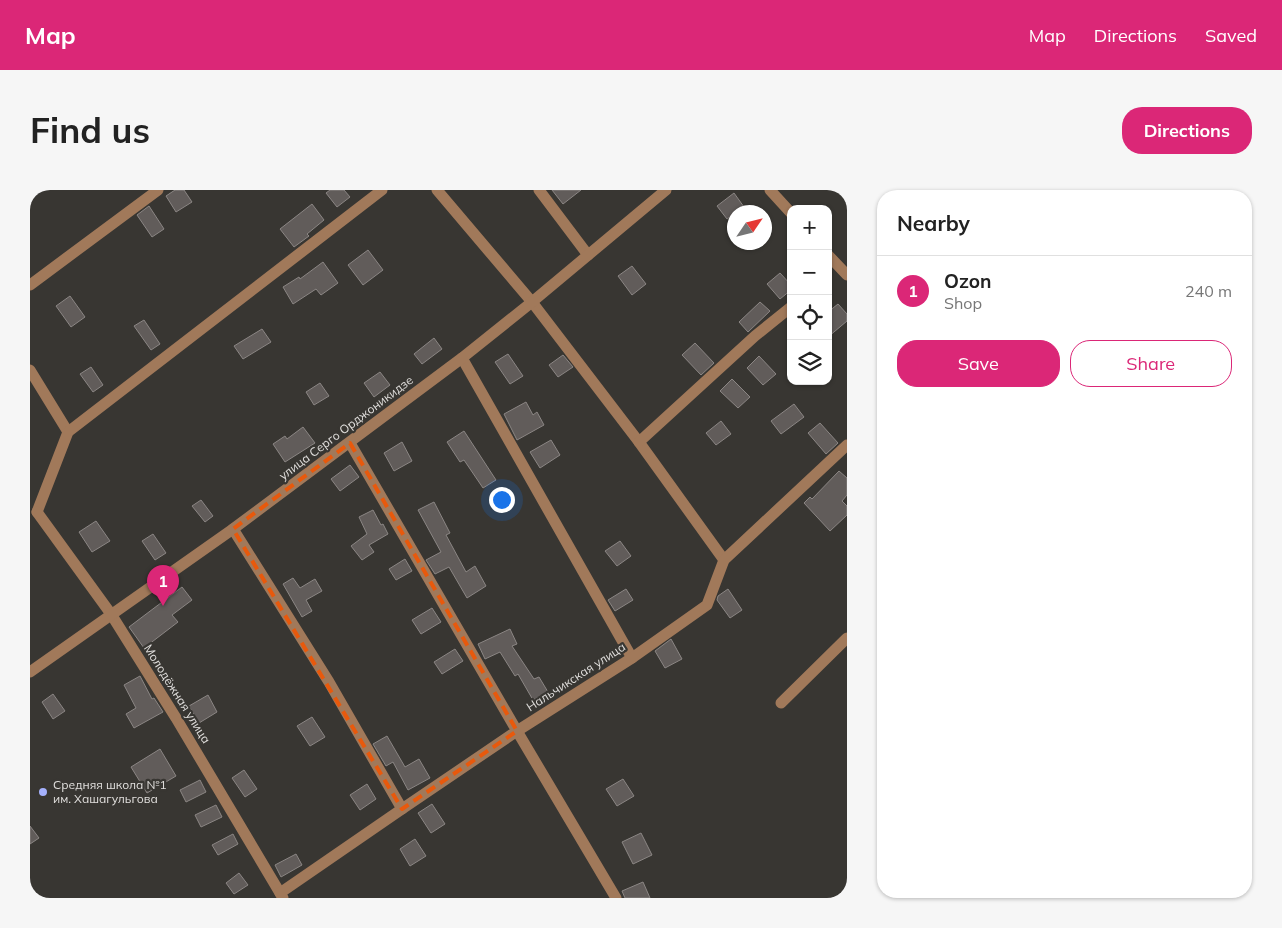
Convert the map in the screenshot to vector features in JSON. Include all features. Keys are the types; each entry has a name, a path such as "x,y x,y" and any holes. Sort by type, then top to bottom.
{"street":[{"path":"30,285 158,190"},
{"path":"34,512 68,432 382,190"},
{"path":"437,190 532,302 639,442 724,560"},
{"path":"539,190 588,255"},
{"name":"улица Серго Орджоникидзе","path":"30,672 233,529 350,443 532,302 666,190"},
{"path":"770,190 787,209"},
{"path":"832,264 847,275"},
{"path":"639,442 755,336 787,310"},
{"path":"462,358 632,658"},
{"path":"30,370 68,432"},
{"path":"350,443 616,898"},
{"name":"Нальчикская улица","path":"282,896 402,808 517,731 632,658 707,605 724,560 847,445"},
{"name":"Молодёжная улица","path":"34,512 111,614 176,718 282,896"},
{"path":"233,529 329,682 402,808"},
{"path":"781,703 847,638"}],"highlighted area":[{"path":"350,443 517,731 402,809 233,529"}],"building":[{"path":"175,190 184,190 192,202 176,212 166,196"},
{"path":"330,190 344,190 350,197 337,207 326,193"},
{"path":"552,190 581,190 563,204"},
{"path":"734,193 743,205 727,205 727,219 717,206"},
{"path":"312,204 324,220 307,234 309,236 294,247 280,229"},
{"path":"149,206 164,229 152,237 137,215"},
{"path":"368,250 383,270 363,285 348,265"},
{"path":"323,262 338,283 321,295 316,289 293,304 283,287 299,277 300,279"},
{"path":"632,266 646,284 632,295 618,276"},
{"path":"780,273 787,281 787,293 780,299 767,284"},
{"path":"70,296 85,317 71,327 56,306"},
{"path":"760,302 770,311 748,332 739,322"},
{"path":"838,304 847,314 847,321 832,334 832,309"},
{"path":"144,320 160,344 151,350 134,326"},
{"path":"262,329 271,342 243,359 234,346"},
{"path":"434,338 442,349 422,364 414,354"},
{"path":"695,343 714,363 701,375 682,355"},
{"path":"508,354 523,376 510,384 495,362"},
{"path":"563,355 573,367 558,377 549,365"},
{"path":"759,356 776,374 763,385 747,368"},
{"path":"91,367 103,385 93,392 80,374"},
{"path":"380,372 390,385 374,397 364,383"},
{"path":"732,379 750,397 738,408 720,391"},
{"path":"320,383 329,396 314,405 306,392"},
{"path":"526,402 533,415 537,412 544,425 517,440 504,414"},
{"path":"794,404 804,417 781,434 771,421"},
{"path":"721,421 731,434 716,445 706,433"},
{"path":"820,423 838,443 826,454 808,433"},
{"path":"303,427 315,443 285,462 273,444 285,436 287,439"},
{"path":"464,431 496,480 483,488 464,460 460,462 447,442"},
{"path":"551,440 560,455 540,468 530,452"},
{"path":"402,442 412,461 394,471 384,453"},
{"path":"350,465 359,477 340,491 331,479"},
{"path":"839,471 847,478 847,495 842,501 847,506 847,515 830,531 804,503 810,497 812,499"},
{"path":"201,500 213,516 205,522 192,506"},
{"path":"434,502 450,533 446,535 466,572 475,566 486,586 467,598 449,567 435,574 426,560 441,552 418,510"},
{"path":"373,510 388,534 369,545 374,552 362,560 351,546 367,534 359,517"},
{"path":"96,521 110,541 92,552 79,532"},
{"path":"153,534 166,553 155,560 142,541"},
{"path":"620,541 631,556 617,566 605,551"},
{"path":"405,559 412,571 396,580 389,569"},
{"path":"293,578 300,588 315,579 322,591 306,600 312,611 302,617 283,584"},
{"path":"182,587 192,600 172,615 178,622 144,648 129,627"},
{"path":"626,589 633,600 615,611 608,600"},
{"path":"728,589 742,610 730,618 717,600 718,596"},
{"path":"432,608 441,622 421,634 412,620"},
{"path":"510,629 517,644 512,646 534,679 539,677 548,692 533,700 518,674 515,676 500,652 485,659 478,644"},
{"path":"671,639 682,659 665,668 655,651"},
{"path":"455,649 463,661 442,674 434,662"},
{"path":"140,676 152,699 154,698 163,712 134,728 126,714 136,708 124,685"},
{"path":"53,694 65,711 53,719 42,702"},
{"path":"208,695 217,712 199,723 189,706"},
{"path":"312,717 325,737 310,746 297,726"},
{"path":"387,736 405,767 419,759 430,778 408,790 393,762 386,766 373,744"},
{"path":"160,749 176,776 147,793 131,767"},
{"path":"244,770 257,789 245,797 232,778"},
{"path":"623,779 634,796 617,806 606,789"},
{"path":"200,780 206,792 186,802 180,790"},
{"path":"367,784 376,799 360,810 350,795"},
{"path":"432,804 445,824 431,833 418,813"},
{"path":"216,805 222,817 201,827 195,815"},
{"path":"30,826 39,838 30,844"},
{"path":"641,833 652,855 633,864 622,842"},
{"path":"233,834 238,844 218,855 212,845"},
{"path":"415,839 426,856 410,866 400,849"},
{"path":"296,854 302,865 281,877 275,865"},
{"path":"239,873 248,885 234,894 226,883"},
{"path":"643,882 650,898 625,898 622,891"}],"place":[{"name":"Ozon","path":"163,606"},
{"name":"Средняя школа №1 им. Хашагульгова","path":"43,792"}]}
